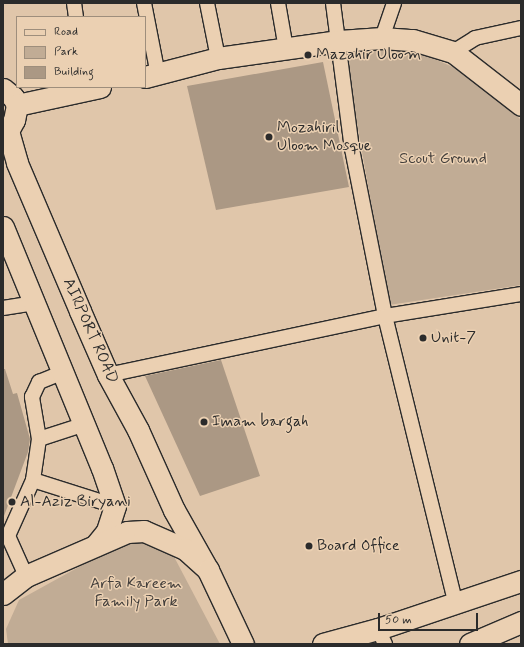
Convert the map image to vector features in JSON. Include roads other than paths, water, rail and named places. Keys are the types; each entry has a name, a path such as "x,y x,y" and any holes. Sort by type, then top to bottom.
{"main road":[{"path":"151,76 218,58 339,41 382,38 413,40 453,52 521,105"},
{"path":"3,89 13,96 17,105 91,88"},
{"name":"AIRPORT ROAD","path":"17,105 14,120 6,133 17,163 108,375 138,430 174,510 208,570 243,644"},
{"path":"3,227 82,425 102,468 115,506 107,531 95,546"},
{"path":"3,594 26,576 127,532 144,531 185,549 208,570"},
{"path":"3,576 26,576"},
{"path":"323,644 382,636 455,602 521,581"},
{"path":"470,644 521,622"}],"street":[{"path":"74,3 76,16"},
{"path":"144,3 145,16"},
{"path":"207,3 218,58"},
{"path":"278,3 286,49"},
{"path":"333,3 352,149 385,316 455,602"},
{"path":"382,38 394,3"},
{"path":"146,24 151,76"},
{"path":"453,52 475,38 521,28"},
{"path":"108,375 385,316 521,294"},
{"path":"3,308 33,302"},
{"path":"26,576 8,536 33,480 39,439 32,397 39,382 61,372"},
{"path":"39,439 82,425"},
{"path":"33,480 115,506"}],"place":[{"name":"Mazahir Uloom","path":"308,55"},
{"name":"Mozahiril Uloom Mosque","path":"269,137"},
{"name":"Unit-7","path":"423,338"},
{"name":"Imam bargah","path":"204,422"},
{"name":"Al-Aziz Biryani","path":"12,502"},
{"name":"Board Office","path":"309,546"}],"park label":[{"name":"Scout Ground","path":"443,159"},
{"name":"Arfa Kareem Family Park","path":"136,593"}]}
